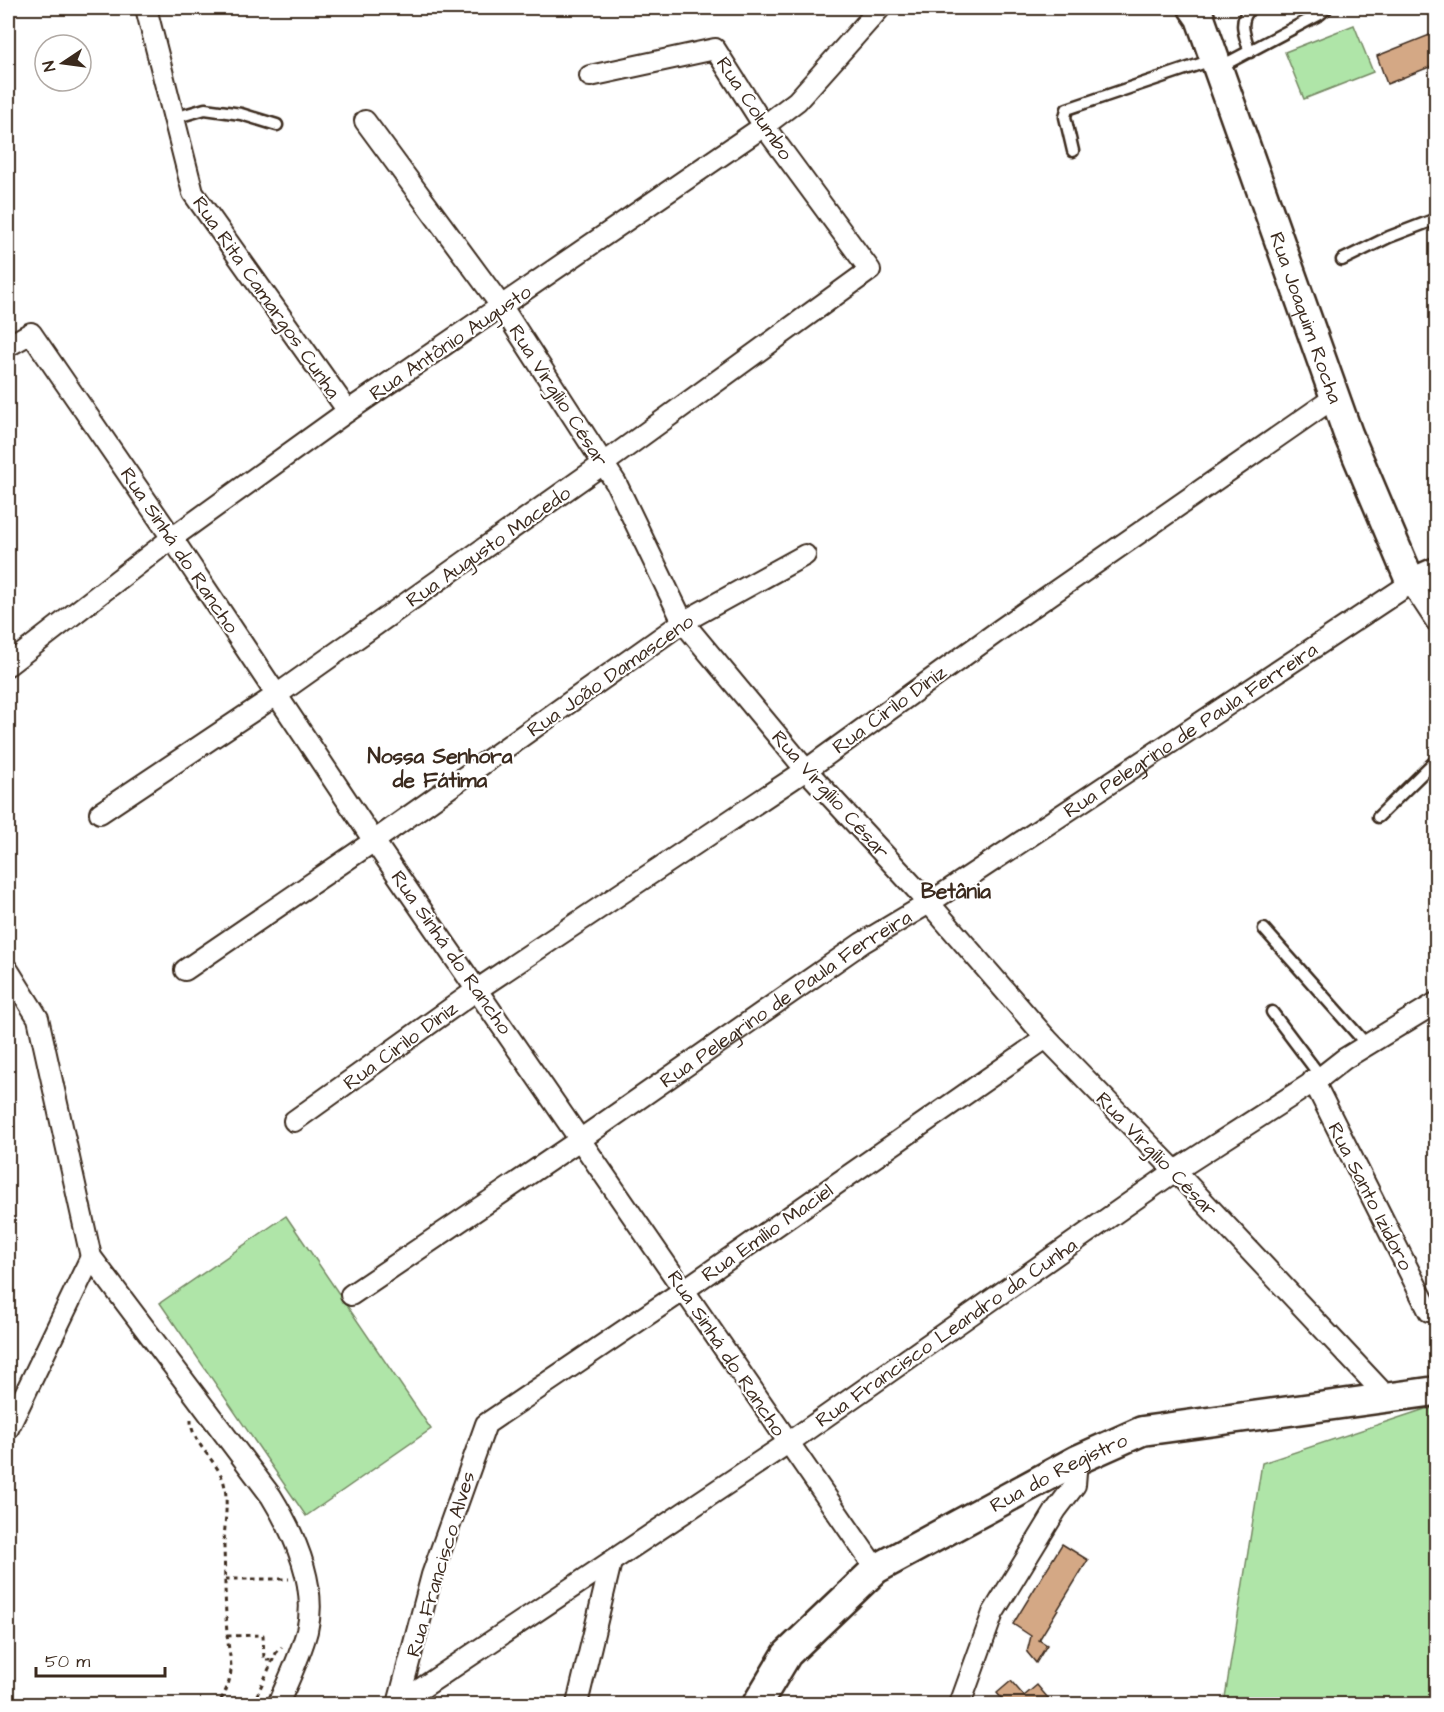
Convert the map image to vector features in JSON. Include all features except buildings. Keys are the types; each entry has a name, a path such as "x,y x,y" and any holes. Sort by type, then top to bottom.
{"main road":[{"name":"Rua Joaquim Rocha","path":"1193,8 1200,18 1348,434 1411,583"},
{"name":"Rua Pelegrino de Paula Ferreira","path":"1411,583 1437,572"},
{"name":"Rua do Registro","path":"757,1704 787,1654 876,1569 1077,1460 1142,1431 1437,1391"}],"street":[{"name":"Rua Rita Camargos Cunha","path":"146,8 193,193 348,411"},
{"name":"Rua Antônio Augusto","path":"8,665 172,538 348,411 764,126 797,101 880,8"},
{"name":"Rua Columbo","path":"590,76 715,50 764,126 870,270"},
{"name":"Rua Virgílio César","path":"365,121 502,307 616,483 683,622 806,770 929,903 1046,1038 1175,1171 1388,1398"},
{"name":"Rua Augusto Macedo","path":"100,813 278,694 603,464 870,270"},
{"name":"Rua Sinhá do Rancho","path":"8,346 31,333 278,694 374,841 876,1569"},
{"name":"Rua Cirilo Diniz","path":"294,1121 477,989 806,770 1011,622 1335,397"},
{"name":"Rua João Damasceno","path":"185,970 374,841 683,622 805,555"},
{"name":"Rua Joaquim Rocha","path":"1411,583 1437,621"},
{"name":"Rua Pelegrino de Paula Ferreira","path":"351,1295 581,1139 861,944 929,903 1411,583"},
{"path":"10,980 38,1018 91,1257 271,1496 290,1527 302,1559 309,1596 307,1629 297,1662 278,1704"},
{"name":"Rua Francisco Leandro da Cunha","path":"398,1704 788,1443 1175,1171 1344,1059 1437,1003"},
{"name":"Rua Emílio Maciel","path":"486,1424 684,1290 1046,1038"},
{"name":"Rua Santo Izidoro","path":"1317,1079 1429,1311"},
{"path":"8,1429 91,1257"},
{"name":"Rua Francisco Alves","path":"398,1704 432,1575 486,1424"},
{"path":"963,1703 993,1613 1056,1510 1075,1485 1077,1460"},
{"path":"577,1704 611,1562"}],"lane":[{"path":"1250,52 1243,27 1243,18 1251,8"},
{"path":"1073,151 1065,117 1067,109 1250,52 1327,8"},
{"path":"174,118 205,109 241,114 277,125"},
{"path":"1342,260 1389,237 1437,219"},
{"path":"1378,817 1437,760"},
{"path":"1264,929 1367,1045"},
{"path":"1272,1012 1317,1079"}],"path":[{"path":"198,1399 192,1413 191,1425 196,1438 218,1469 224,1482 227,1500 224,1530 225,1579 231,1671 228,1685 218,1704"},
{"path":"225,1579 306,1579"},
{"path":"227,1636 263,1635 264,1660 274,1660"}],"green space":[{"path":"1354,25 1373,72 1304,99 1285,52"},
{"path":"286,1216 431,1429 306,1516 160,1303"},
{"path":"1436,1408 1436,1704 1224,1704 1262,1463 1425,1409"}],"district":[{"name":"Nossa Senhora de Fátima","path":"440,768"},
{"name":"Betânia","path":"956,891"}]}
